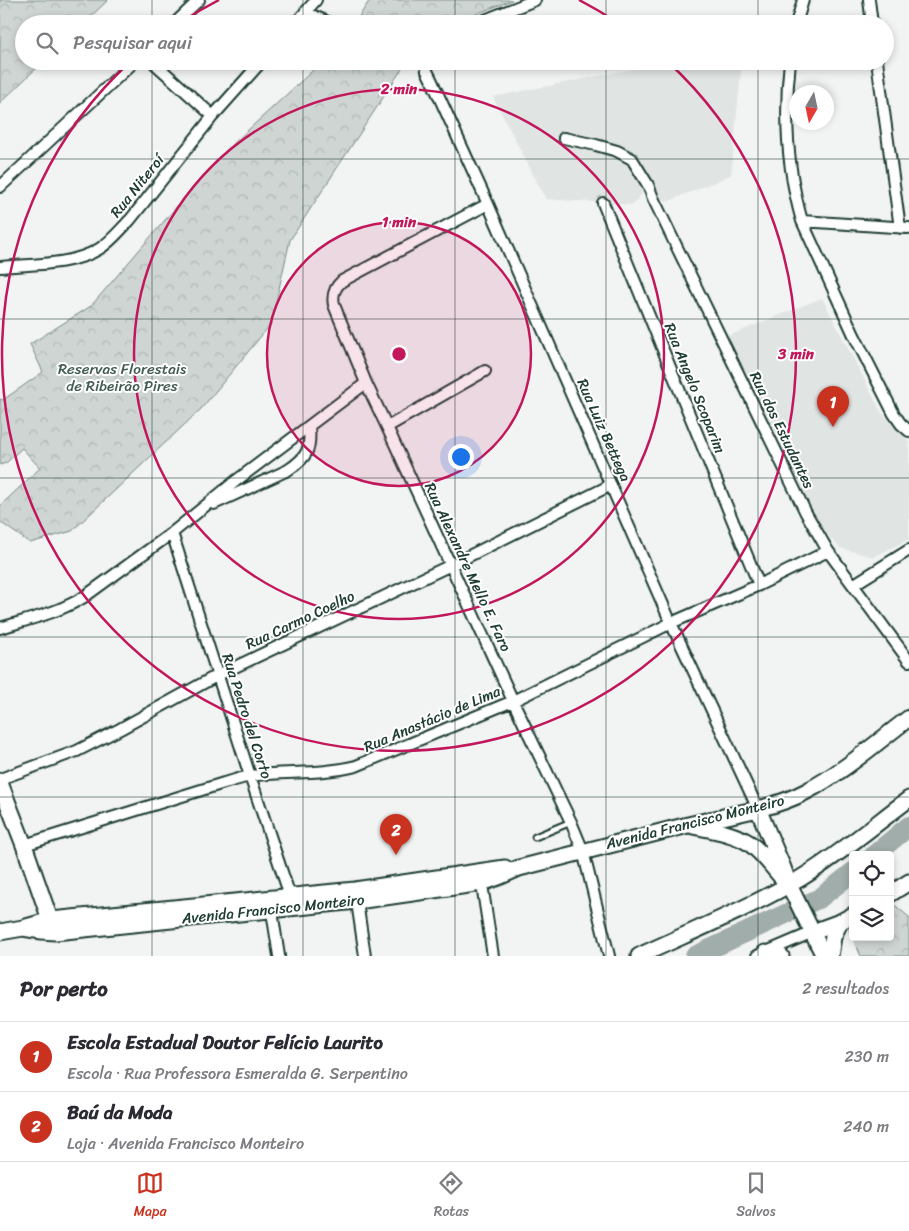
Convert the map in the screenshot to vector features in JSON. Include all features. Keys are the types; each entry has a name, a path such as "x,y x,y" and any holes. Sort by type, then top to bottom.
{"main road":[{"name":"Avenida Francisco Monteiro","path":"0,932 23,928 356,896 481,877 501,876 519,868 583,851 776,804 804,793 827,780 909,718"},
{"path":"0,783 4,802 24,844 53,926"},
{"path":"639,956 747,906 792,891 814,870 909,799"},
{"path":"758,809 792,891 824,956"},
{"path":"688,825 730,835 748,843 760,852 792,891"},
{"path":"894,891 909,882"},
{"path":"813,932 846,918"},
{"path":"830,956 834,937 846,918"},
{"path":"761,954 780,956"}],"street":[{"path":"183,15 199,0"},
{"path":"302,15 316,0"},
{"path":"497,15 534,0"},
{"path":"799,15 803,0"},
{"path":"869,0 871,15"},
{"path":"305,12 312,15"},
{"path":"0,187 125,70"},
{"path":"162,70 213,116"},
{"name":"Rua Niteroí","path":"0,267 80,258 100,249 130,220 213,116 254,70"},
{"name":"Rua Luiz Bettega","path":"427,70 488,204 671,623 758,809"},
{"path":"789,70 787,109 789,153 794,190 802,221 858,344 894,414 909,432"},
{"path":"802,221 904,228 878,70"},
{"name":"Rua dos Estudantes","path":"564,138 617,151 632,159 648,185 806,513 828,551 909,661"},
{"name":"Rua Angelo Scoparim","path":"602,203 759,584"},
{"name":"Rua Alexandre Mello E. Faro","path":"488,204 342,281 333,293 334,305 366,383 571,822 583,851 609,956"},
{"path":"387,427 485,370"},
{"path":"0,628 54,612 71,605 99,588 206,507 237,480 366,383"},
{"path":"206,507 288,470 297,464 304,458 309,448 309,426"},
{"name":"Rua Carmo Coelho","path":"0,779 76,751 218,675 451,565 612,485"},
{"name":"Rua Pedro del Corto","path":"172,533 292,902"},
{"path":"853,585 909,550"},
{"name":"Rua Anastácio de Lima","path":"24,844 250,776 321,772 356,766 513,701 671,623 828,551"},
{"path":"481,877 493,956"},
{"path":"356,896 365,956"},
{"path":"270,904 279,956"},
{"path":"761,954 813,932"}],"lane":[{"path":"535,837 571,822"}],"shaded area":[{"path":"629,70 741,70 731,175 669,201 642,193 633,205 546,199 493,97"},
{"path":"822,298 881,412 909,442 909,539 873,557 840,548 818,525 726,337"}],"green space":[{"path":"0,0 108,0 92,15 15,15 15,70 35,70 0,103"},
{"path":"370,0 512,0 473,15 360,15"},
{"name":"Reservas Florestais de Ribeirão Pires","path":"313,70 401,70 290,240 271,324 201,409 72,531 30,543 0,522 0,506 40,468 22,448 6,463 0,465 0,399 3,400 43,372 30,344 91,306 222,154"},
{"path":"894,904 909,917 909,956 861,956 854,941 894,941"}],"waterway":[{"path":"879,851 909,826"},
{"path":"695,956 820,898 849,875"}],"place":[{"name":"Escola Estadual Doutor Felício Laurito","path":"833,427"},
{"name":"Baú da Moda","path":"396,855"}]}
